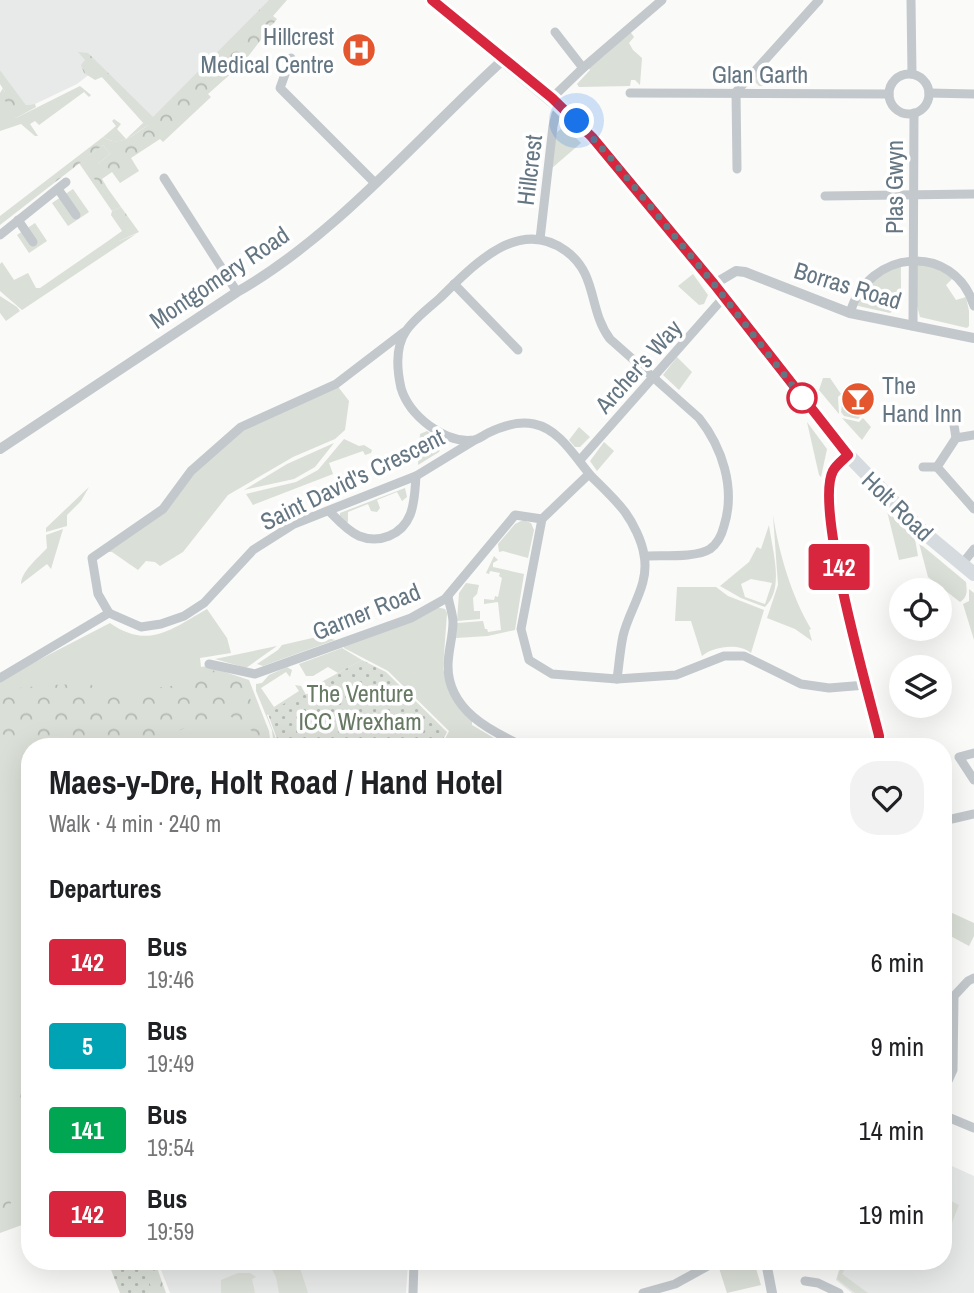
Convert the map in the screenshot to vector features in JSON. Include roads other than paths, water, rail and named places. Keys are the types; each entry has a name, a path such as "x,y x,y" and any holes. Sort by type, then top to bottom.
{"main road":[{"name":"Holt Road","path":"432,0 557,102 609,156 848,455 922,531 974,574"}],"street":[{"path":"557,102 583,68 662,0"},
{"path":"737,169 736,92 819,0"},
{"path":"911,0 912,74"},
{"path":"555,32 583,68"},
{"path":"291,58 280,88 375,183"},
{"name":"Montgomery Road","path":"0,449 266,275 298,251 375,183 504,58"},
{"path":"912,74 926,83 929,93 925,106 914,113 902,112 890,100 890,87 899,76 912,74"},
{"name":"Glan Garth","path":"630,93 889,94"},
{"path":"929,93 974,94"},
{"name":"Hillcrest","path":"540,239 557,102"},
{"name":"Plas Gwyn","path":"913,326 914,113"},
{"path":"164,178 237,292"},
{"path":"0,235 66,182"},
{"path":"58,189 76,215"},
{"path":"825,196 974,194"},
{"path":"18,220 33,242"},
{"path":"0,678 108,613 99,594 92,558 163,509 191,471 242,427 337,384 406,331 454,284 501,246 512,241 540,239 567,251 586,272 592,286 596,315 601,328 699,418 711,433 721,454 727,477 729,498 723,530 710,549 691,554 645,556 639,598 623,636 617,679"},
{"name":"Plas Gwyn","path":"850,313 858,291 867,280 893,264 913,261 933,264 947,271 966,288 974,306"},
{"name":"Borras Road","path":"714,284 736,271 746,272 850,313 974,338"},
{"path":"454,284 518,350"},
{"name":"Archer's Way","path":"580,460 724,297"},
{"path":"406,331 399,347 398,362 402,391 407,402 436,430 459,440 476,440"},
{"name":"Saint David's Crescent","path":"108,613 141,627 184,616 204,603 253,550 294,524 416,476 476,440 503,427 523,423 534,424 553,432 580,460 589,474 624,511 645,556"},
{"path":"937,467 956,438 954,425"},
{"path":"956,438 974,435"},
{"path":"848,455 832,472 828,500 846,608 879,738"},
{"path":"923,467 937,467 974,509"},
{"path":"589,474 542,519 521,629 529,660 552,674 617,679 676,675 724,656 744,656 801,684 829,688 866,685"},
{"path":"329,511 358,536 371,539 386,537 402,528 408,520 416,476"},
{"name":"Garner Road","path":"209,664 255,674 411,618 448,596 514,515 542,519"},
{"path":"962,564 974,549"},
{"path":"448,596 453,621 448,668 456,698 470,715 489,731 505,738"},
{"path":"974,753 959,757 974,780"},
{"path":"952,819 974,814"},
{"path":"952,1072 954,996 974,978"},
{"path":"952,1119 974,1128"},
{"path":"413,1293 414,1270"},
{"path":"642,1293 675,1284 700,1270"},
{"path":"768,1270 772,1293"},
{"path":"805,1281 818,1279 839,1293"},
{"path":"667,1293 675,1284"}],"place":[{"name":"Hillcrest Medical Centre","path":"359,50"},
{"name":"The Hand Inn","path":"858,399"}],"park label":[{"name":"The Venture ICC Wrexham","path":"360,707"}]}
